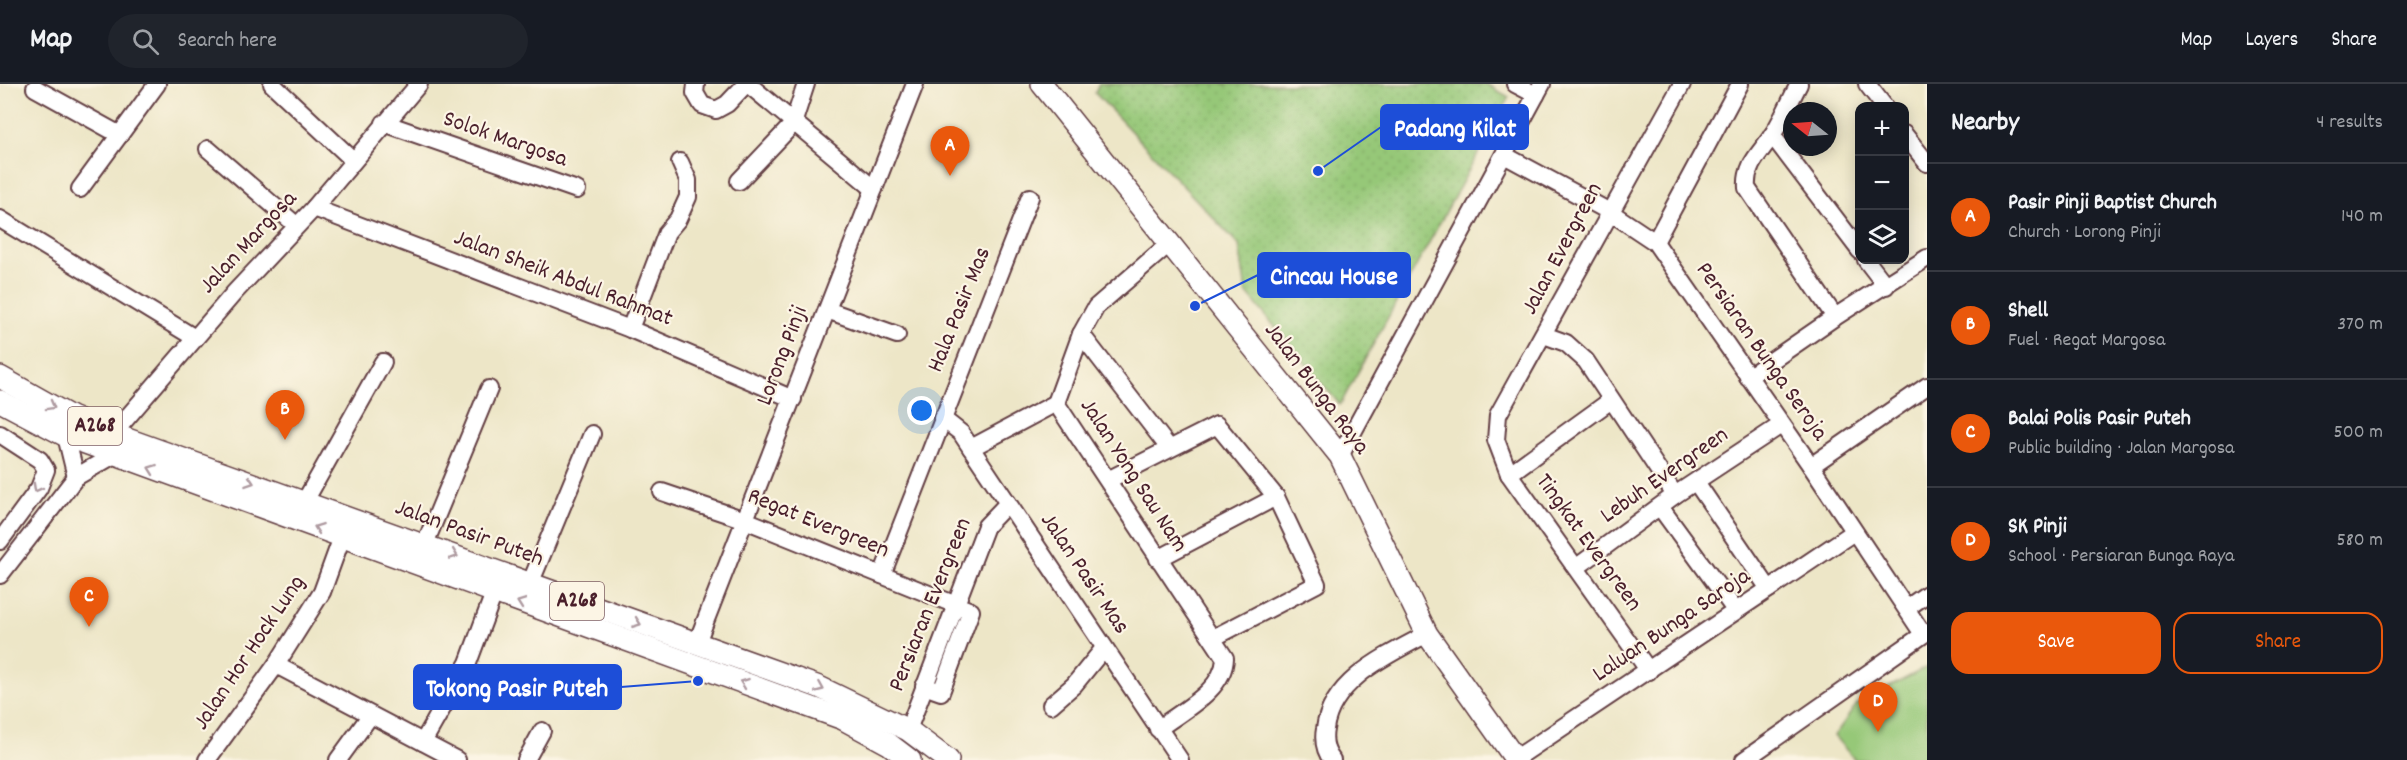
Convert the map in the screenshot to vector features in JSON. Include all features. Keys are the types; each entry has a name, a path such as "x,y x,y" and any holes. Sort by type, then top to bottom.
{"main road":[{"name":"Jalan Bunga Raya","path":"1044,85 1340,456 1426,634 1516,760"},
{"name":"Jalan Pasir Puteh","path":"0,377 114,444 342,537 843,719 889,744 910,760"},
{"name":"Jalan Pasir Puteh","path":"0,401 66,436 114,444 304,501 696,645 819,687 908,730 948,760"}],"street":[{"path":"80,189 157,84"},
{"path":"272,84 353,160"},
{"name":"Jalan Margosa","path":"76,477 114,444 195,338 314,208 419,84"},
{"path":"696,84 695,93 702,105 716,110 727,104 747,84 874,189"},
{"path":"740,181 793,124 806,84"},
{"name":"Lorong Pinji","path":"696,645 915,84"},
{"path":"1340,456 1539,90 1515,84"},
{"name":"Jalan Evergreen","path":"1496,440 1498,415 1682,84"},
{"path":"1655,242 1740,84"},
{"path":"1799,84 1772,135 1752,161 1746,176 1747,188 1835,317"},
{"path":"1867,84 1881,102"},
{"path":"35,88 120,135"},
{"name":"Solok Margosa","path":"384,123 577,190"},
{"path":"1772,135 1855,244"},
{"path":"1909,139 1927,163"},
{"path":"208,149 297,225"},
{"name":"Persiaran Bunga Seroja","path":"1504,155 1610,212 1655,242 1925,633"},
{"path":"630,329 667,232 678,219 688,197 688,180 680,162"},
{"name":"Hala Pasir Mas","path":"882,575 1030,197"},
{"name":"Jalan Sheik Abdul Rahmat","path":"314,208 630,329 792,399"},
{"path":"0,219 195,338"},
{"name":"Jalan Yong Sau Nam","path":"1158,729 1212,688 1221,676 1225,658 1056,403 1081,334 1096,307 1170,243"},
{"path":"1748,377 1835,317 1927,258"},
{"path":"1869,264 1886,285"},
{"path":"827,310 897,335"},
{"path":"1081,334 1169,448"},
{"path":"1544,335 1566,343 1586,361 1610,401 1675,495"},
{"path":"304,501 383,362"},
{"path":"1811,466 1927,387"},
{"path":"425,544 489,389"},
{"path":"1509,474 1610,401"},
{"path":"971,448 1056,403"},
{"name":"Jalan Pasir Mas","path":"942,418 961,434 971,448 1180,760"},
{"path":"1108,480 1216,425 1276,497 1317,584 1212,638"},
{"name":"Lebuh Evergreen","path":"1577,567 1675,495 1781,425"},
{"path":"0,434 40,460 46,471 39,488 0,541"},
{"path":"530,584 592,434"},
{"path":"3,564 76,477 66,436"},
{"name":"Tingkat Evergreen","path":"1496,440 1509,474 1577,567 1648,671"},
{"path":"1696,482 1770,589"},
{"name":"Regat Evergreen","path":"662,492 745,520 956,605"},
{"path":"1158,559 1276,497"},
{"name":"Persiaran Evergreen","path":"908,730 986,526 1008,503"},
{"path":"1660,507 1735,610"},
{"name":"Laluan Bunga Saroja","path":"1516,760 1735,610 1854,532"},
{"name":"Jalan Hor Hock Lung","path":"207,760 276,664 322,592 342,537"},
{"path":"423,742 468,663 494,593"},
{"path":"1907,608 1927,594"},
{"path":"1744,760 1925,633"},
{"path":"1332,760 1323,740 1329,709 1337,696 1383,657 1426,634"},
{"path":"1050,705 1074,685 1104,648"},
{"path":"276,664 370,716 457,760"},
{"path":"338,760 370,716"},
{"path":"526,760 542,731"}],"green space":[{"path":"1099,84 1486,84 1509,97 1340,405 1246,292 1239,245 1095,93"},
{"path":"1927,667 1927,760 1855,760 1834,736 1857,704"}],"place":[{"name":"Padang Kilat","path":"1318,171"},
{"name":"Pasir Pinji Baptist Church","path":"950,176"},
{"name":"Cincau House","path":"1195,306"},
{"name":"Shell","path":"285,440"},
{"name":"Balai Polis Pasir Puteh","path":"89,627"},
{"name":"Tokong Pasir Puteh","path":"698,681"},
{"name":"SK Pinji","path":"1878,732"}]}
